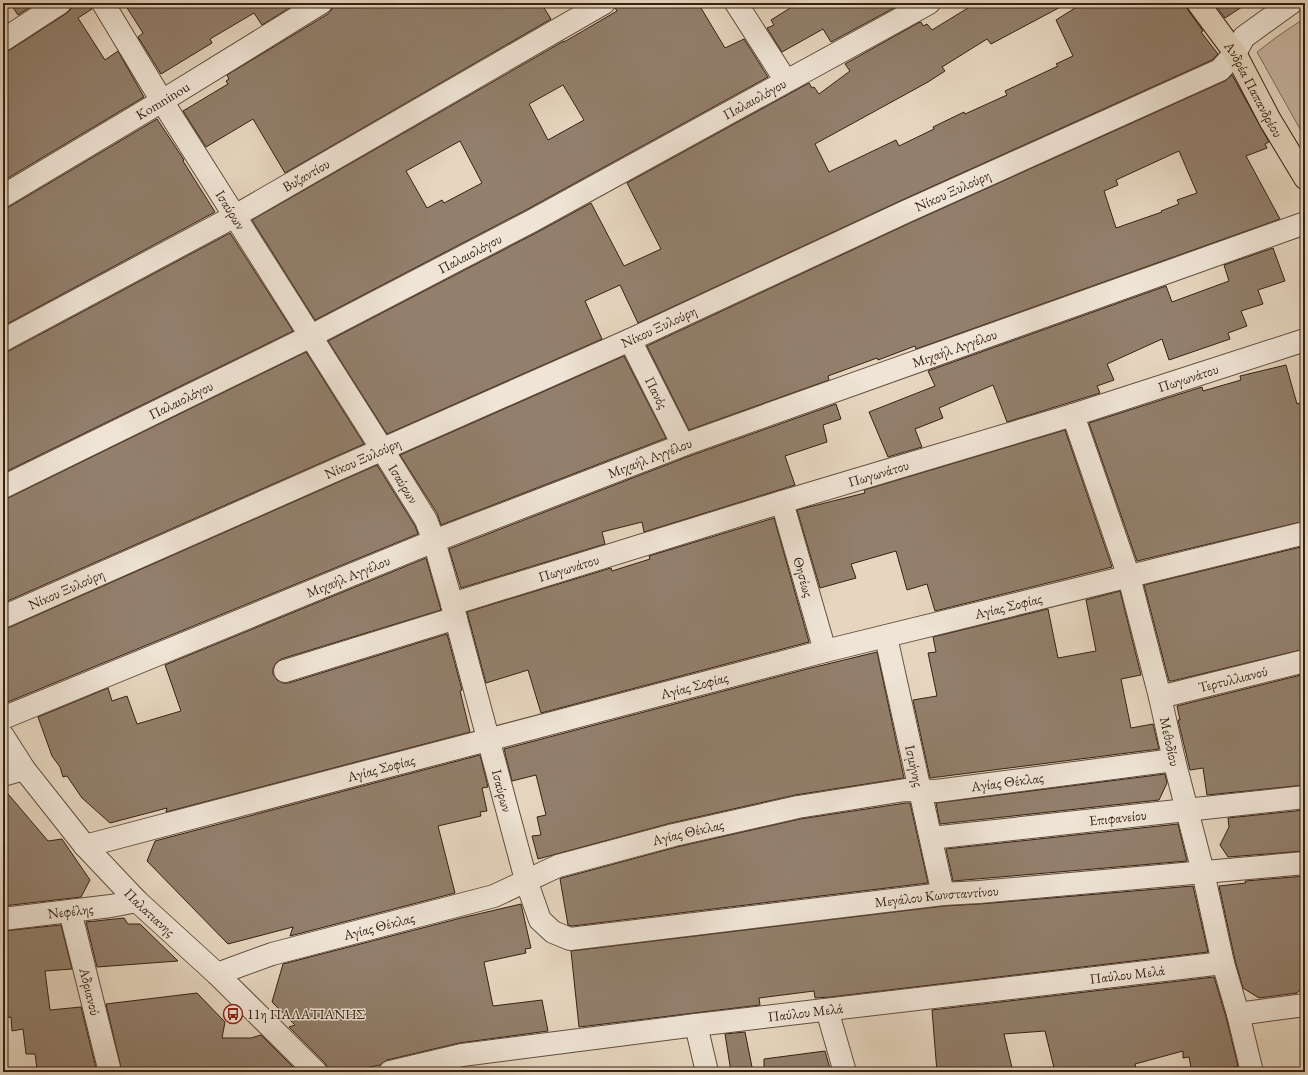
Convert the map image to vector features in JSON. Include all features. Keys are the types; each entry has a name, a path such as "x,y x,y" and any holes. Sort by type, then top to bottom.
{"main road":[{"name":"Ανδρέα Παπανδρέου","path":"1198,3 1235,53 1270,120 1305,178"}],"street":[{"path":"3,40 60,3"},
{"name":"Ισαύρων","path":"103,3 162,101 426,520 434,541 454,611 526,880 540,920 553,932 570,939"},
{"name":"Komninou","path":"3,196 162,101 321,3"},
{"name":"Βυζαντίου","path":"3,340 235,216 604,3"},
{"path":"736,3 786,81"},
{"name":"Παλαιολόγου","path":"3,487 311,336 530,222 929,3"},
{"name":"Νίκου Ξυλούρη","path":"3,617 630,340 905,212 1220,70 1235,53 1244,37 1291,3"},
{"name":"Μιχαήλ Αγγέλου","path":"3,718 434,541 683,445 1305,223"},
{"name":"Πανός","path":"630,340 683,445"},
{"name":"Πωγωνάτου","path":"285,671 454,611 782,502 1073,415 1305,340"},
{"name":"Μεθοδίου","path":"1073,415 1128,577 1160,697 1186,811 1203,872 1223,963 1238,1014 1252,1072"},
{"name":"Θησέως","path":"782,502 825,651"},
{"name":"Αγίας Σοφίας","path":"85,846 825,651 1305,534"},
{"name":"Ισμήνης","path":"886,637 943,894"},
{"name":"Τερτυλλιανού","path":"1160,697 1305,661"},
{"name":"Παλατιανης","path":"3,736 24,769 85,846 137,901 217,974 316,1072"},
{"name":"Αγίας Θέκλας","path":"217,974 272,954 494,896 558,866 734,821 798,807 905,790 936,791 1174,760"},
{"path":"3,775 24,769"},
{"name":"Επιφανείου","path":"931,838 1305,797"},
{"name":"Μεγάλου Κωνσταντίνου","path":"570,939 943,894 1305,863"},
{"name":"Νεφέλης","path":"3,918 70,911 137,901"},
{"name":"Αδριανού","path":"70,911 110,1072"},
{"name":"Παύλου Μελά","path":"390,1072 462,1055 696,1025 1223,963"},
{"path":"1238,1014 1305,1005"},
{"path":"827,1010 845,1072"},
{"path":"696,1025 707,1072"}],"shaded area":[{"path":"1305,18 1305,138 1257,52"}],"building":[{"path":"10,3 37,3 18,15"},
{"path":"72,3 91,3 92,9 78,18 105,60 118,51 144,97 3,181 3,52 10,50 67,13 71,9"},
{"path":"124,3 297,3 262,25 254,13 210,39 212,43 161,74 138,37 143,33"},
{"path":"333,3 541,3 551,19 285,173 253,119 206,147 183,111 228,84 226,81 229,79 227,75 328,14 332,9"},
{"path":"616,3 698,3 725,48 744,39 768,77 524,211 315,320 252,220 564,42 617,11 615,8","holes":["563,85 584,120 548,140 529,104","460,141 482,183 444,203 442,200 427,208 406,171"]},
{"path":"798,3 903,3 831,42 823,29 782,52 767,28 774,25 771,20"},
{"path":"976,3 1068,3 991,44 987,39 942,67 945,71 928,82 815,144 829,172 896,140 899,146 964,112 965,114 1007,95 1005,91 1058,66 1056,64 1073,56 1056,20 1083,3 1186,3 1188,10 1203,31 1201,32 1218,54 1212,60 900,201 638,323 620,285 585,301 602,339 387,434 328,341 591,203 624,266 661,249 627,183 809,83 819,94 850,71 845,64 918,23 921,22 923,26 927,24 932,30"},
{"path":"1214,3 1248,3 1225,18"},
{"path":"1232,75 1269,142 1265,144 1267,148 1246,156 1280,219 916,349 915,346 878,360 877,358 828,376 829,380 689,430 647,346 910,223 1225,81","holes":["1179,151 1197,193 1177,200 1179,204 1161,211 1162,212 1116,228 1104,191 1118,185 1116,180"]},
{"path":"157,119 184,160 183,161 215,212 3,326 3,215 8,212 5,208"},
{"path":"230,233 293,331 3,473 3,352 9,351"},
{"path":"1273,248 1285,281 1258,290 1263,304 1241,311 1247,326 1228,333 1230,339 1169,360 1162,339 1107,364 1114,380 1097,386 1100,393 1007,422 993,385 939,408 943,418 915,429 922,447 888,457 869,412 935,386 928,371 1166,286 1172,302 1229,281 1224,265"},
{"path":"306,352 364,444 3,603 3,499 8,498"},
{"path":"624,356 666,438 441,525 437,513 400,455"},
{"path":"1286,365 1297,404 1305,401 1305,521 1137,561 1089,423 1202,387 1203,391 1241,380 1240,376"},
{"path":"836,404 841,419 823,425 827,442 785,456 795,485 644,532 642,522 602,532 605,544 461,588 449,549 687,457"},
{"path":"1065,430 1112,567 935,611 927,584 907,590 896,551 851,564 856,578 820,588 797,510 865,493 864,490"},
{"path":"377,465 415,526 418,534 3,704 3,629"},
{"path":"774,518 809,642 541,713 528,670 486,683 467,612 611,568 612,571 650,559 649,556"},
{"path":"1305,546 1305,649 1169,681 1144,585"},
{"path":"426,558 441,610 281,659 276,663 273,669 273,674 277,680 283,683 289,683 447,634 462,690 460,691 470,732 166,812 167,808 110,823 82,798 67,776 63,777 60,767 52,756 38,717 108,688 112,701 127,696 137,724 181,711 165,665"},
{"path":"1120,591 1141,675 1121,679 1131,728 1153,724 1159,749 930,778 913,700 937,696 928,653 936,652 933,637 1048,609 1058,658 1096,651 1086,600"},
{"path":"877,652 904,778 795,795 671,823 538,859 532,836 541,835 537,817 546,815 536,775 512,781 504,749"},
{"path":"1305,674 1305,785 1207,795 1203,768 1190,770 1178,720 1180,720 1177,706"},
{"path":"480,755 488,787 482,788 487,811 480,812 481,816 438,826 455,893 290,936 293,927 228,944 147,861 155,841"},
{"path":"1165,774 1167,783 1159,800 940,824 936,803"},
{"path":"3,788 48,841 62,839 90,880 81,897 3,906"},
{"path":"910,803 928,883 572,926 568,925 560,879 562,878 677,847 800,819"},
{"path":"1305,810 1305,851 1228,857 1220,845 1229,827 1228,818"},
{"path":"1178,824 1187,861 953,881 946,849"},
{"path":"1305,876 1305,989 1300,990 1297,993 1259,998 1243,988 1235,960 1219,886 1246,883 1245,881"},
{"path":"1193,886 1208,952 830,997 815,998 814,991 759,998 760,1005 579,1027 571,951 944,906"},
{"path":"521,904 531,948 525,949 526,953 484,962 493,1006 542,1000 548,1031 459,1043 387,1060 380,1065 346,1072 328,1072 328,1068 325,1063 289,1027 295,1025 272,1002 283,964"},
{"path":"124,918 128,924 140,924 178,961 97,967 86,922"},
{"path":"61,925 72,969 45,971 50,1010 81,1007 97,1072 70,1072 70,1068 41,1072 40,1069 37,1069 35,1054 26,1054 23,1029 12,1031 11,1017 3,1018 3,931"},
{"path":"1214,977 1238,1066 1217,1072 1192,1072 1189,1057 1183,1058 1183,1051 1135,1064 1137,1072 1055,1072 1045,1031 1004,1034 1013,1072 937,1072 932,1010"},
{"path":"197,993 225,1022 222,1038 251,1038 261,1035 298,1072 122,1072 106,1004"},
{"path":"745,1032 753,1072 731,1072 725,1034"},
{"path":"825,1051 831,1072 764,1072 764,1059"}],"place":[{"name":"11η ΠΑΛΑΤΙΑΝΗΣ","path":"233,1014"}]}
